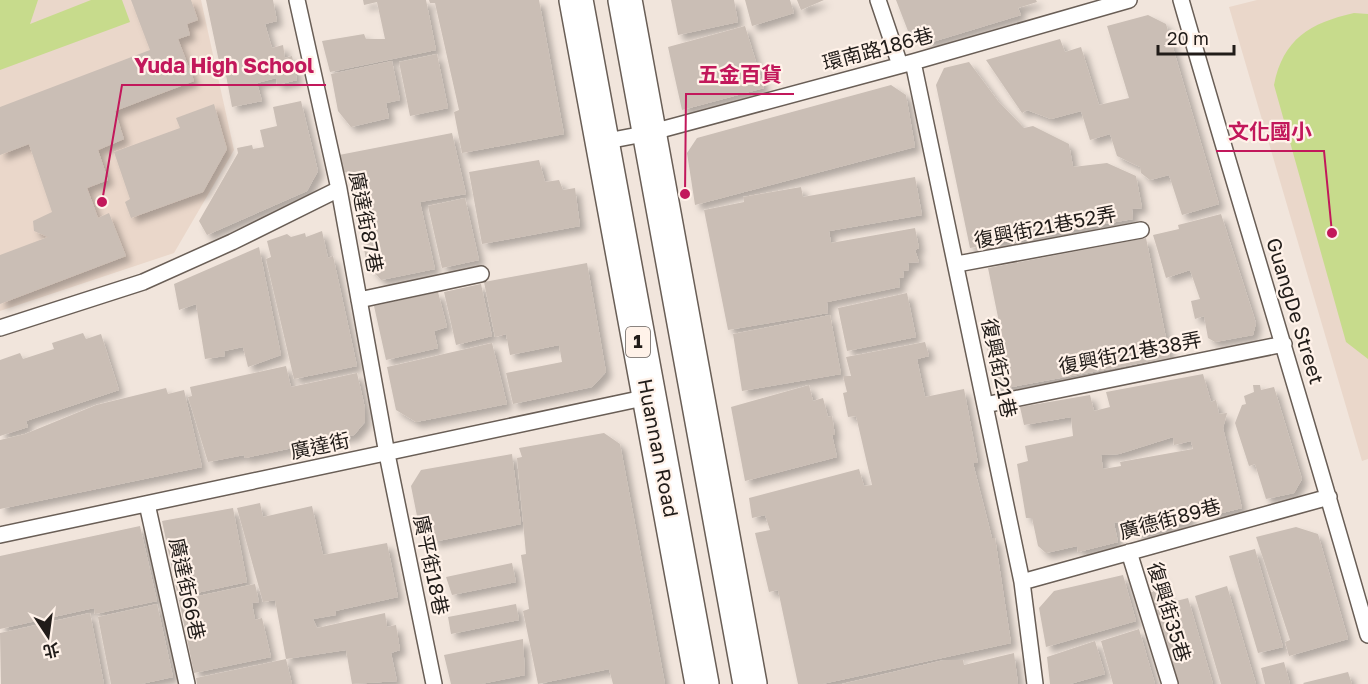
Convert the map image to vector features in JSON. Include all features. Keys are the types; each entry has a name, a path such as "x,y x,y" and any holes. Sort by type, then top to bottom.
{"main road":[{"name":"Huannan Road","path":"576,0 702,684"},
{"path":"625,0 750,684"}],"lane":[{"name":"廣達街87巷","path":"297,0 339,189 387,454"},
{"name":"復興街21巷","path":"878,0 907,64 957,264 1022,582 1035,684"},
{"name":"環南路186巷","path":"602,142 649,133 907,64 1129,0"},
{"name":"GuangDe Street","path":"1181,0 1368,635"},
{"path":"0,328 143,282 232,242 339,189"},
{"name":"復興街21巷52弄","path":"957,264 1141,230"},
{"path":"359,300 481,274"},
{"name":"復興街21巷38弄","path":"985,405 1284,344"},
{"name":"廣達街","path":"0,535 648,397"},
{"name":"廣平街18巷","path":"387,454 434,684"},
{"name":"廣德街89巷","path":"1022,582 1329,497"},
{"name":"廣達街66巷","path":"147,504 187,684"},
{"name":"復興街35巷","path":"1129,552 1170,684"}],"shaded area":[{"path":"0,0 201,0 234,150 174,253 0,311"},
{"path":"1257,0 1368,0 1368,459 1362,461 1229,7"}],"green space":[{"path":"0,0 38,0 30,24 91,0 122,0 130,22 0,70"},
{"path":"1354,13 1368,14 1368,359 1346,342 1274,85 1284,56 1301,36 1324,22"}],"building":[{"path":"131,0 191,0 198,20 187,24 190,35 178,39 194,81 115,111 124,139 98,150 108,180 87,188 98,218 109,213 126,256 0,304 0,255 48,237 34,231 33,221 52,212 29,144 0,155 0,107 150,50"},
{"path":"206,0 273,0 277,21 265,24 272,48 283,45 285,58 292,56 297,80 277,85 276,78 257,83 262,101 232,107 225,70 221,71"},
{"path":"363,0 426,0 436,50 330,72 322,41 364,34 366,39 385,39 377,2 364,5"},
{"path":"429,0 539,0 564,134 462,153 454,112 459,110 435,3 430,3"},
{"path":"671,0 734,0 738,22 678,35"},
{"path":"745,0 790,0 794,13 752,26"},
{"path":"797,0 824,0 801,10"},
{"path":"896,0 1036,0 1037,2 1018,8 1021,15 929,43 908,31"},
{"path":"1148,15 1166,24 1219,204 1182,215 1169,175 1150,180 1141,173 1140,167 1117,156 1110,134 1090,140 1081,111 1051,119 1027,110 1022,113 986,60 1060,39 1065,52 1081,47 1099,105 1129,98 1107,26"},
{"path":"745,26 764,88 682,110 668,47"},
{"path":"437,54 448,108 410,116 399,62"},
{"path":"392,61 400,100 386,103 389,118 351,127 338,111 331,74"},
{"path":"969,62 998,101 1024,128 1033,126 1069,144 1073,167 1107,163 1136,176 1142,208 1132,209 1133,219 970,248 936,85 944,68"},
{"path":"891,85 906,95 915,147 695,205 687,153 697,138"},
{"path":"301,101 318,171 307,191 207,235 199,221 238,153 237,148 252,145 253,149 264,147 260,130 277,126 273,107"},
{"path":"214,104 227,149 203,192 131,218 125,202 130,199 114,152 180,128 176,118"},
{"path":"452,133 466,194 420,202 435,269 381,280 367,264 349,172 343,172 339,155"},
{"path":"539,160 545,182 559,180 563,190 575,188 580,226 482,244 469,172"},
{"path":"915,177 922,215 829,231 831,243 915,228 919,248 915,250 919,262 908,263 909,270 903,271 904,277 899,278 900,287 827,302 828,313 728,330 704,210 744,202 743,197 801,187 803,197"},
{"path":"465,198 479,260 442,268 428,206"},
{"path":"1221,214 1256,323 1253,335 1215,342 1208,338 1204,316 1195,319 1191,301 1200,299 1190,270 1166,278 1153,235 1179,229 1178,225"},
{"path":"322,231 328,258 333,256 357,366 294,379 266,259 271,257 267,241 287,234 291,237 305,233 306,237"},
{"path":"1146,238 1170,358 995,390 984,331 1000,327 988,268"},
{"path":"259,247 281,355 248,367 243,347 224,351 225,356 205,359 196,304 179,310 174,284"},
{"path":"587,263 606,372 592,387 513,404 506,373 562,362 559,345 510,355 506,334 495,337 484,282"},
{"path":"481,284 492,336 456,345 444,292"},
{"path":"438,292 447,327 434,331 438,348 386,360 374,306"},
{"path":"907,293 916,337 847,351 838,308"},
{"path":"830,315 841,374 742,391 733,334"},
{"path":"83,333 86,339 101,334 119,390 26,421 28,427 0,436 0,360 20,353 23,359 54,349 52,343"},
{"path":"925,342 929,356 917,359 925,397 964,389 978,463 973,463 992,538 995,538 1011,643 822,684 798,684 778,590 769,592 755,533 770,530 765,515 752,518 749,498 859,469 864,486 872,485 856,416 848,417 843,393 847,392 843,376 851,376 846,357"},
{"path":"492,343 507,404 416,422 396,410 387,367"},
{"path":"286,366 291,387 357,373 365,408 365,422 354,435 245,458 244,455 208,462 188,397 192,396 190,387"},
{"path":"1203,374 1211,402 1216,400 1219,414 1227,413 1223,428 1242,508 1210,516 1206,500 1187,505 1191,521 1137,536 1132,519 1114,523 1118,542 1078,552 1077,546 1046,553 1038,546 1032,518 1026,518 1017,464 1028,461 1025,446 1073,436 1071,417 1024,425 1020,407 1090,395 1094,411 1110,407 1106,392","holes":["1173,437 1174,445 1191,441 1193,449 1120,462 1121,466 1103,469 1101,455 1119,454"]},
{"path":"809,385 813,401 823,398 828,417 832,416 835,435 832,435 837,457 745,481 731,407"},
{"path":"1253,385 1260,385 1261,390 1274,387 1302,479 1294,493 1266,499 1255,464 1249,466 1235,423 1242,405 1246,404 1244,396 1254,392"},
{"path":"166,388 168,394 184,390 202,467 0,509 0,440 25,434 96,405"},
{"path":"604,433 620,444 665,684 613,684 609,669 538,684 523,611 529,609 521,555 526,554 517,458 522,457 519,448"},
{"path":"512,454 521,524 433,542 431,534 421,536 411,486 421,470"},
{"path":"260,503 263,517 312,506 323,555 387,543 398,597 335,611 336,615 313,619 317,628 385,613 387,627 396,625 400,650 391,653 397,681 352,684 346,650 286,659 275,600 263,602 237,508"},
{"path":"233,508 247,582 178,597 162,521"},
{"path":"140,526 157,601 95,614 94,608 0,629 0,556"},
{"path":"1296,527 1318,534 1348,639 1289,656 1285,642 1290,640 1256,537"},
{"path":"1255,549 1283,647 1258,653 1229,556"},
{"path":"512,563 516,582 452,595 446,577"},
{"path":"1123,575 1136,621 1046,647 1039,608 1054,591"},
{"path":"1161,576 1165,591 1172,602 1188,598 1213,684 1176,684 1147,592 1153,592 1150,579"},
{"path":"255,584 259,602 252,603 255,620 262,618 271,657 194,673 179,600"},
{"path":"1227,586 1256,684 1221,684 1195,596"},
{"path":"157,604 173,677 141,684 111,684 98,617"},
{"path":"516,604 519,620 451,634 448,617"},
{"path":"90,613 104,684 1,684 0,633"},
{"path":"1139,629 1155,684 1113,684 1101,641"},
{"path":"523,639 525,675 481,684 451,684 444,655"},
{"path":"1095,641 1105,674 1070,684 1050,684 1047,657"},
{"path":"1014,653 1018,684 842,684 944,660 963,660 964,665"},
{"path":"286,659 292,684 197,684 196,678"},
{"path":"1284,662 1290,684 1265,684 1261,668"},
{"path":"1348,672 1352,684 1303,683"}],"place":[{"name":"五金百貨","path":"685,194"},
{"name":"Yuda High School","path":"102,202"},
{"name":"文化國小","path":"1332,233"}]}
